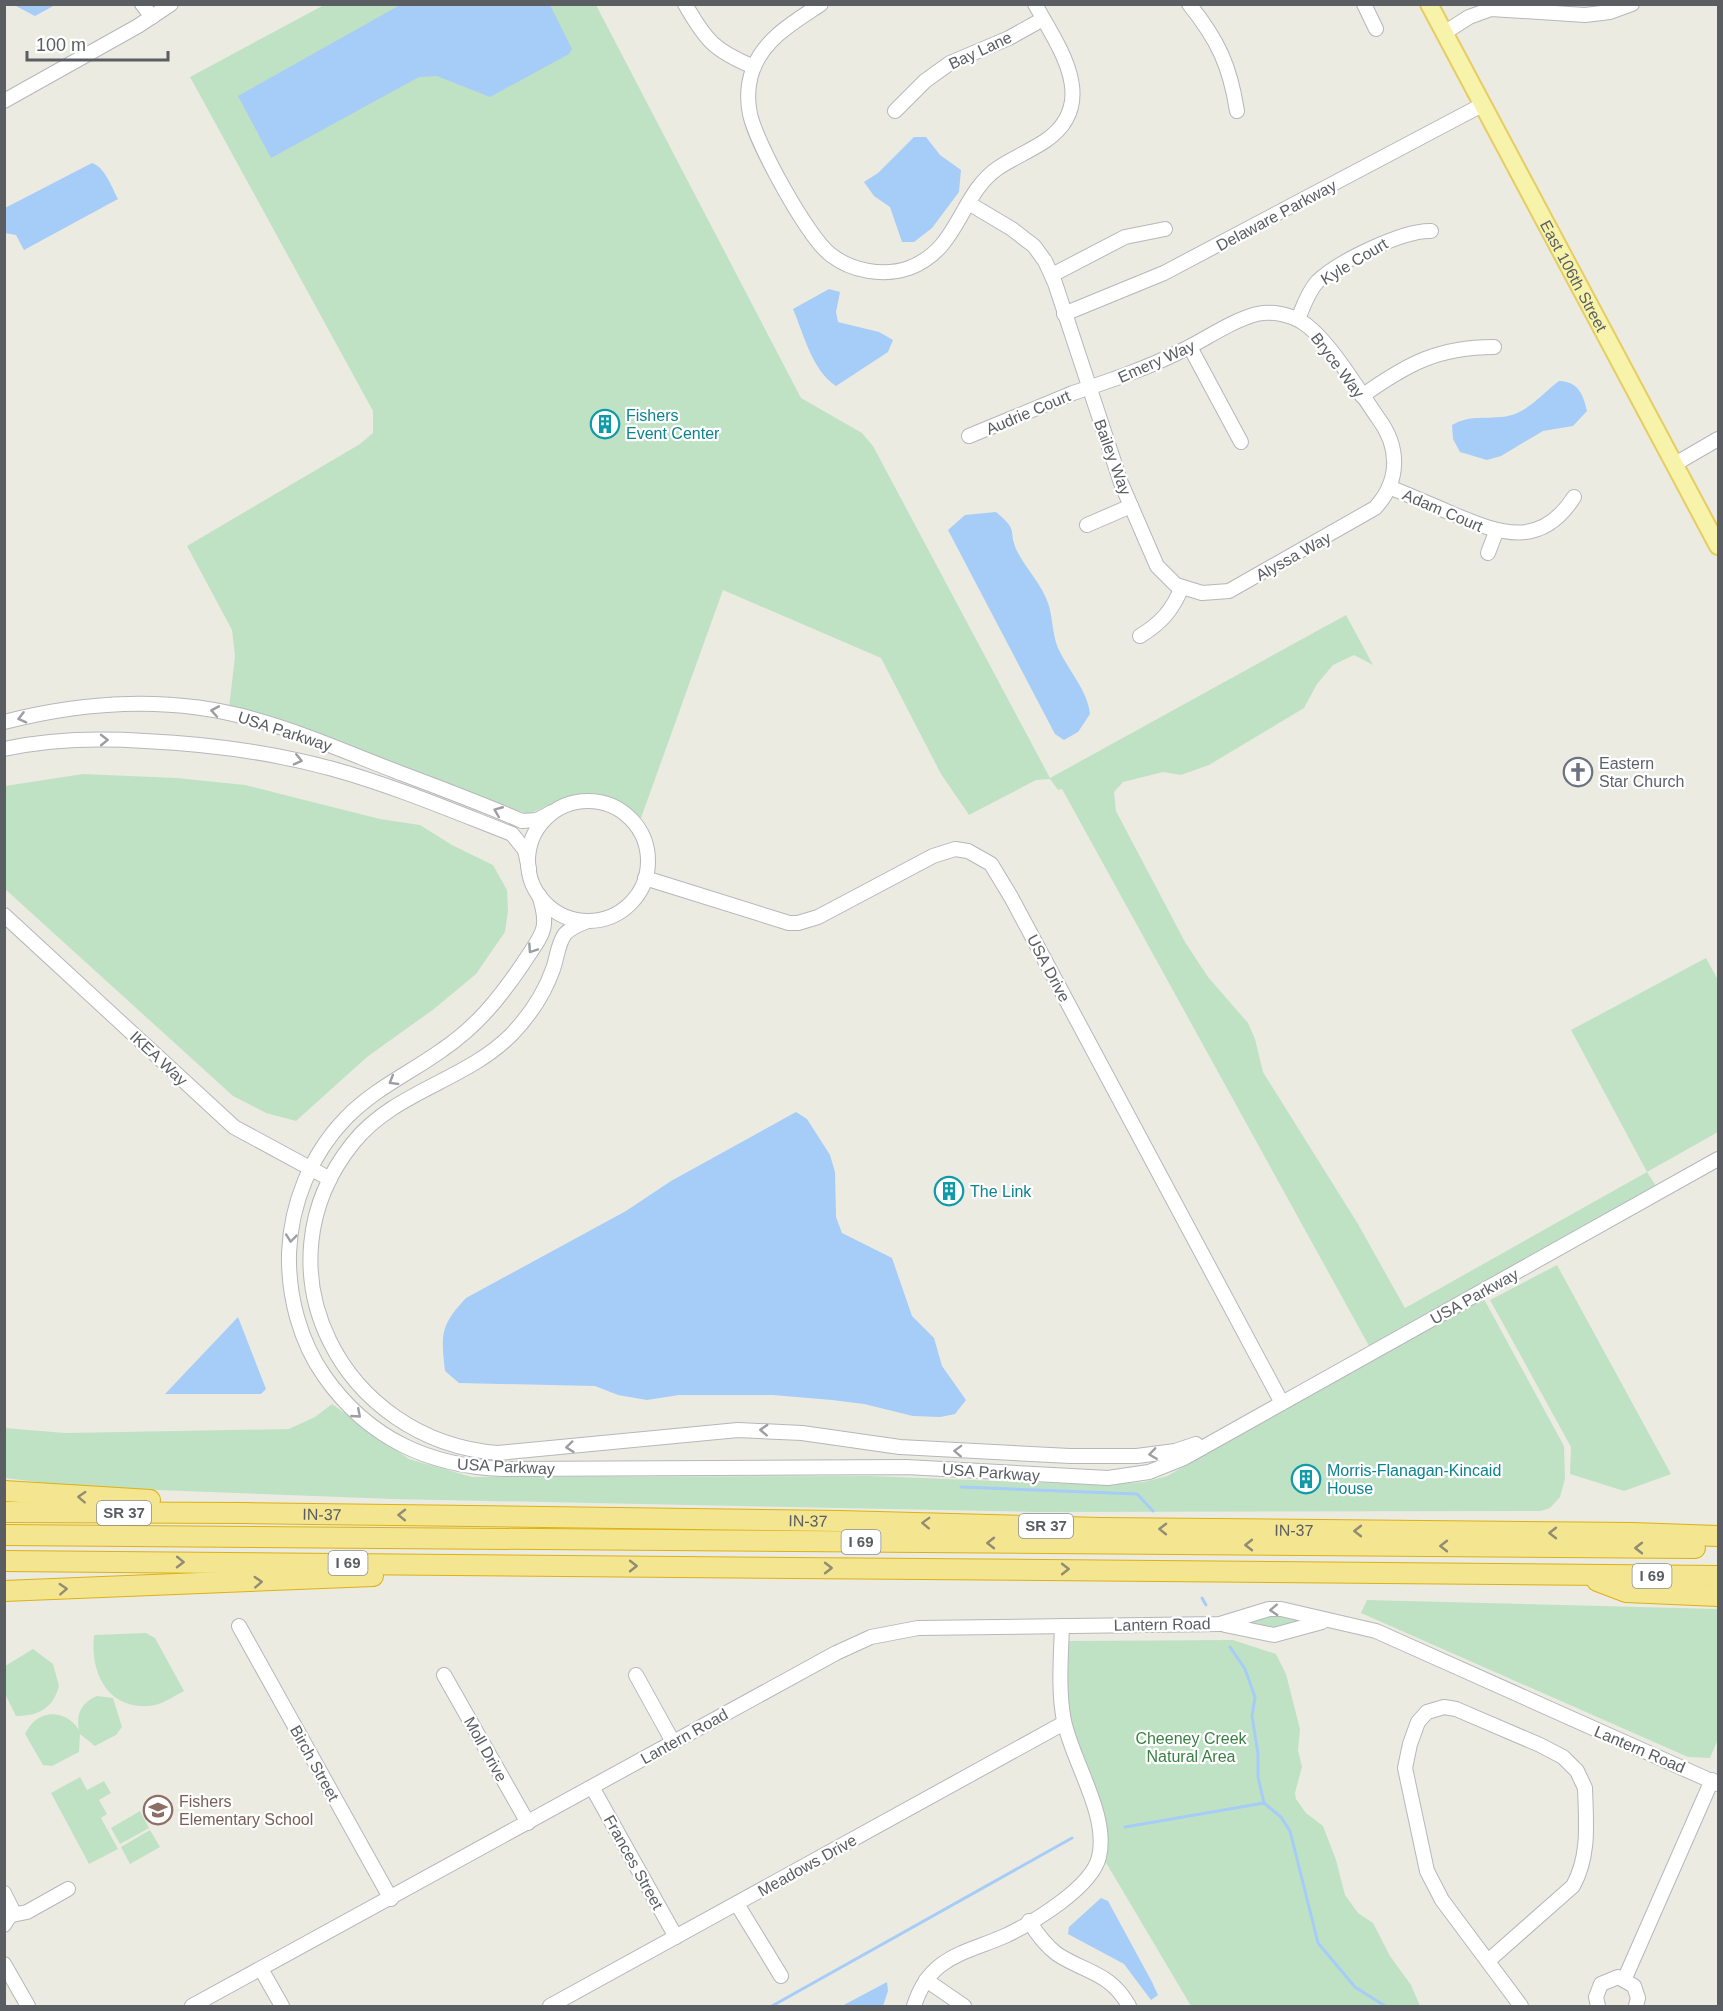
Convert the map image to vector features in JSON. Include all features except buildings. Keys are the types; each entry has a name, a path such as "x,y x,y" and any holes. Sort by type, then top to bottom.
{"highway":[{"path":"4,1491 210,1503 244,1513"},
{"name":"IN-37","path":"4,1512 840,1521 1111,1528 1632,1533 1719,1536"},
{"path":"1632,1533 1719,1526"},
{"name":"I 69","path":"4,1535 1719,1549"},
{"name":"I 69","path":"4,1561 1719,1576"},
{"path":"4,1573 82,1570 121,1561"},
{"path":"4,1591 574,1566"},
{"path":"1586,1576 1626,1592 1719,1596"}],"main road":[{"name":"East 106th Street","path":"1429,4 1719,546"}],"street":[{"path":"142,4 152,18"},
{"path":"4,100 152,18 171,4"},
{"path":"686,4 706,40 719,51 754,67"},
{"path":"821,4 779,32 768,43 754,67 748,100 759,141 821,246 843,263 880,272 906,269 918,264 946,242 981,183 991,173 1045,141 1059,128 1069,112 1071,75 1035,4"},
{"path":"1189,4 1209,29 1225,59 1237,111"},
{"path":"1364,4 1376,29"},
{"path":"1444,33 1469,17 1491,9 1585,15 1610,12 1632,4"},
{"name":"Bay Lane","path":"895,111 925,81 950,63 1009,38 1043,19"},
{"name":"Delaware Parkway","path":"1064,314 1164,273 1482,105"},
{"name":"Bailey Way","path":"970,204 1012,229 1034,246 1052,275 1088,388 1131,506 1157,566 1165,576 1182,588"},
{"path":"1052,275 1125,237 1165,229"},
{"name":"Kyle Court","path":"1298,320 1312,290 1325,276 1400,235 1431,231"},
{"name":"Bryce Way","path":"1223,329 1257,314 1281,314 1298,320 1321,339 1391,441 1395,464 1389,487"},
{"name":"Emery Way","path":"1088,388 1137,372 1223,329"},
{"path":"1190,347 1241,442"},
{"path":"1362,396 1421,359 1454,350 1494,347"},
{"name":"Audrie Court","path":"969,436 1088,388"},
{"path":"1675,464 1719,439"},
{"name":"Adam Court","path":"1389,487 1496,532 1510,534 1533,531 1553,520 1574,497"},
{"name":"Alyssa Way","path":"1182,588 1202,593 1217,593 1242,585 1375,508 1389,487"},
{"path":"1087,525 1131,506"},
{"name":"Adam Court","path":"1488,554 1496,532"},
{"path":"1140,636 1170,613 1182,588"},
{"name":"USA Parkway","path":"4,722 42,713 122,704 209,710 251,718 291,730 522,821 537,820 582,801 603,803 622,812 637,827 646,846 645,878 640,890 624,909 607,918 588,921 566,933 541,995 506,1040 468,1069 395,1106 377,1119 354,1142 330,1179 316,1222 312,1258 315,1293 328,1338 351,1378 373,1401 408,1427 452,1446 480,1451 523,1452 726,1430 760,1430 900,1448 1122,1457 1175,1450 1229,1433"},
{"name":"USA Parkway","path":"4,749 54,742 129,740 241,749 301,761 391,787 512,834 525,850 546,919 541,936 492,1007 451,1044 361,1104 333,1132 311,1168 295,1208 290,1237 289,1270 296,1310 307,1343 330,1384 361,1418 390,1439 444,1462 503,1469 906,1467 1108,1478 1141,1474 1160,1469 1229,1433 1719,1159"},
{"name":"USA Parkway","path":"529,869 529,850 535,833 552,812"},
{"name":"USA Drive","path":"645,878 769,918 798,924 818,917 942,852 968,851 991,864 1011,897 1282,1404"},
{"name":"USA Parkway","path":"539,895 561,914 588,921"},
{"name":"IKEA Way","path":"4,915 234,1127 330,1179"},
{"name":"Lantern Road","path":"1220,1624 1275,1609 1376,1631 1715,1782"},
{"name":"Lantern Road","path":"192,2007 836,1653 872,1636 918,1628 1220,1624 1274,1635 1329,1621"},
{"name":"Birch Street","path":"239,1626 391,1899"},
{"path":"914,2007 926,1980 937,1967 951,1957 1008,1934 1029,1921 1086,1882 1096,1867 1100,1850 1099,1822 1064,1723 1061,1701 1062,1626"},
{"name":"Moll Drive","path":"444,1675 528,1823"},
{"path":"636,1675 673,1742"},
{"path":"1488,1961 1573,1886 1580,1873 1586,1849 1585,1788 1573,1766 1540,1745 1466,1712 1444,1707 1431,1710 1418,1722 1406,1768 1420,1844 1434,1888 1521,2007"},
{"name":"Meadows Drive","path":"550,2007 1064,1723"},
{"path":"1624,1978 1715,1782"},
{"name":"Frances Street","path":"592,1787 676,1937"},
{"path":"8,1920 68,1889"},
{"path":"4,1893 12,1906 8,1920"},
{"path":"737,1904 781,1976"},
{"path":"1029,1921 1048,1947 1060,1956 1104,1977 1120,1992 1129,2007"},
{"path":"4,1964 28,2007"},
{"path":"261,1969 282,2007"},
{"path":"1598,2007 1596,1997 1600,1984 1611,1977 1624,1978 1637,1992 1636,2007"},
{"path":"926,1980 964,2007"}],"green space":[{"path":"324,5 596,5 801,398 862,433 873,446 1050,778 1346,615 1373,665 1354,655 1333,665 1317,684 1304,708 1209,765 1181,775 1163,772 1123,782 1114,792 1116,811 1185,942 1208,977 1248,1023 1255,1039 1263,1072 1358,1224 1405,1308 1647,1172 1656,1186 1369,1346 1062,789 1058,790 1050,779 1036,780 969,815 941,774 881,658 723,590 641,818 611,798 598,794 573,796 528,814 348,747 229,708 235,656 232,630 187,546 360,444 373,433 373,411 190,77"},
{"path":"83,774 177,778 245,785 380,819 420,825 452,845 493,865 507,890 508,911 505,932 476,974 434,1009 367,1057 296,1121 266,1113 233,1096 5,889 5,786"},
{"path":"1706,958 1718,980 1718,1132 1647,1172 1571,1030"},
{"path":"1557,1265 1671,1474 1624,1491 1570,1474 1571,1447 1490,1300"},
{"path":"1484,1299 1564,1446 1565,1479 1560,1497 1550,1508 1541,1511 1037,1512 392,1499 77,1487 5,1478 5,1428 65,1433 289,1429 315,1417 332,1404 409,1459 472,1477 870,1476 1103,1485 1144,1482 1167,1476"},
{"path":"1367,1600 1718,1609 1718,1739 1710,1758 1688,1757 1361,1613"},
{"path":"1268,1615 1285,1615 1304,1621 1282,1630 1248,1624"},
{"path":"146,1633 155,1638 184,1691 159,1704 149,1706 134,1705 112,1694 98,1674 93,1649 94,1635"},
{"name":"Cheeney Creek Natural Area","path":"1233,1640 1276,1654 1286,1674 1300,1729 1298,1750 1302,1767 1295,1793 1296,1799 1306,1813 1323,1826 1336,1860 1345,1895 1358,1913 1373,1923 1390,1956 1411,1985 1420,2006 1191,2006 1105,1861 1102,1817 1068,1717 1067,1641"},
{"path":"33,1649 53,1664 59,1686 53,1700 44,1709 24,1716 16,1716 5,1694 5,1666"},
{"path":"97,1696 113,1698 122,1727 116,1735 95,1746 80,1734 79,1752 52,1766 43,1765 25,1734 30,1726 43,1716 51,1714 66,1718 79,1730 78,1719 83,1706"},
{"path":"80,1777 87,1790 104,1781 111,1793 99,1800 107,1814 101,1818 118,1849 89,1864 51,1793"},
{"path":"140,1811 149,1828 120,1844 111,1828"},
{"path":"150,1830 160,1847 130,1864 121,1847"}],"water":[{"path":"14,5 55,5 35,16"},
{"path":"400,5 550,5 572,49 569,54 490,97 437,76 419,77 271,158 238,96"},
{"path":"914,137 926,137 940,155 961,170 959,192 932,228 914,242 902,242 890,207 874,196 864,182 878,173"},
{"path":"92,163 104,173 118,199 24,250 16,235 5,233 5,208"},
{"path":"829,289 840,292 836,312 838,322 879,332 893,340 888,352 836,386 821,371 815,361 793,309"},
{"path":"1559,381 1571,384 1579,390 1587,411 1573,426 1543,431 1501,456 1487,460 1460,452 1453,439 1452,425 1466,420 1515,414 1529,406"},
{"path":"996,512 1011,527 1017,551 1045,596 1050,608 1058,648 1086,697 1090,714 1078,732 1064,740 1055,734 948,530 965,515"},
{"path":"796,1112 807,1119 830,1155 835,1172 836,1217 842,1233 892,1258 912,1316 934,1338 942,1366 966,1400 955,1414 940,1417 913,1416 864,1404 773,1395 679,1395 647,1400 618,1395 595,1386 459,1383 445,1371 444,1331 451,1316 466,1298 626,1211 671,1181"},
{"path":"238,1317 266,1389 261,1394 165,1394"},
{"path":"1101,1898 1108,1901 1152,1982 1158,1995 1151,2000 1124,1964 1068,1934 1069,1927"},
{"path":"887,1982 888,1991 883,2006 842,2006"}],"waterway":[{"path":"961,1487 1137,1494 1153,1511"},
{"path":"1202,1598 1206,1605"},
{"path":"1230,1647 1245,1669 1255,1697 1252,1716 1258,1754 1258,1777 1264,1803 1281,1817 1290,1831 1318,1943 1355,1987 1385,2006"},
{"path":"1125,1827 1264,1803"},
{"path":"772,2006 1072,1838"}],"place":[{"name":"Fishers Event Center","path":"605,424"},
{"name":"Eastern Star Church","path":"1578,772"},
{"name":"The Link","path":"949,1191"},
{"name":"Morris-Flanagan-Kincaid House","path":"1306,1479"},
{"name":"Fishers Elementary School","path":"158,1810"}]}
